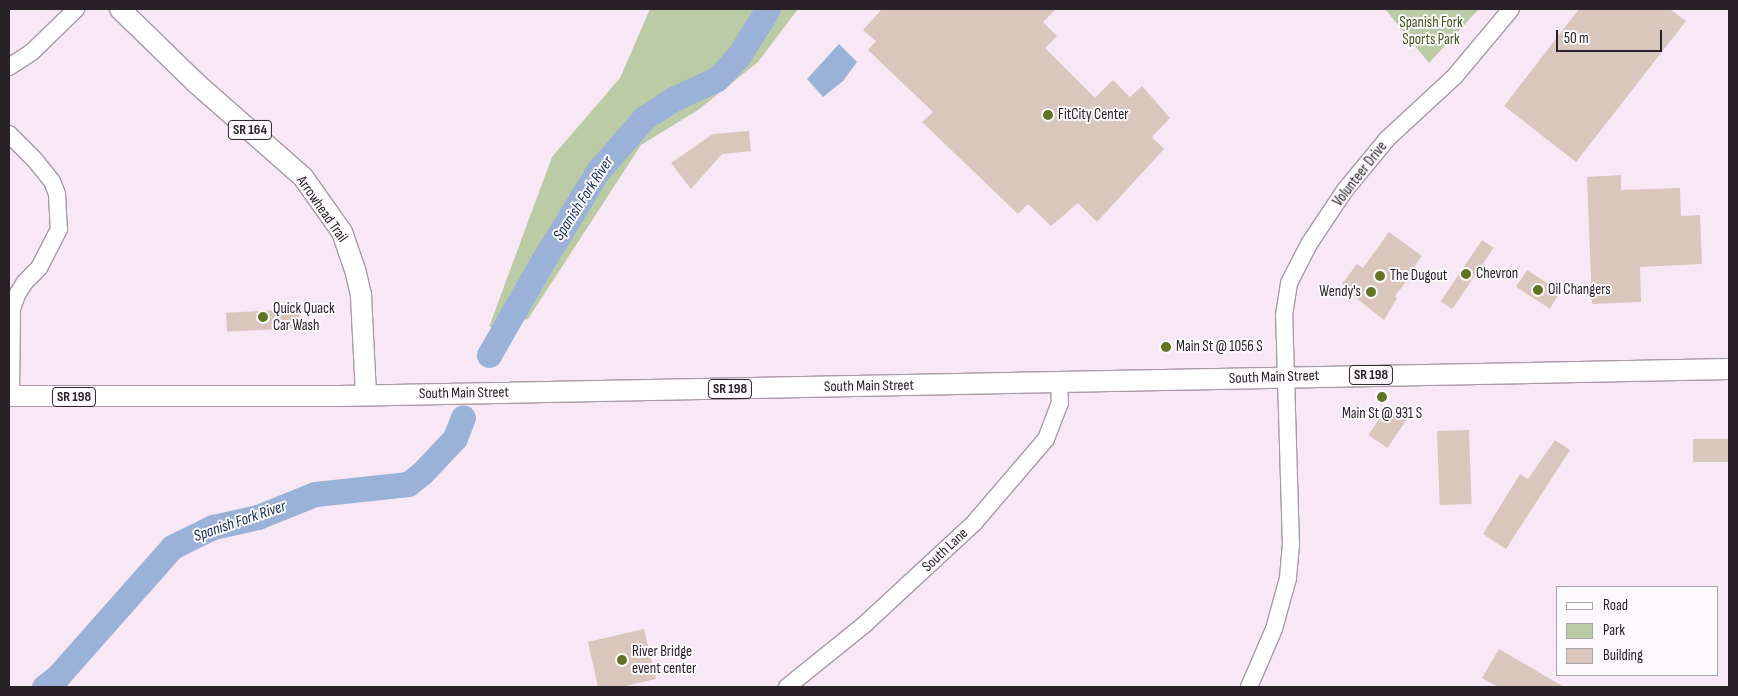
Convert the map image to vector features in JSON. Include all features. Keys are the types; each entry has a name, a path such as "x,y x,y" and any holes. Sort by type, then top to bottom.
{"main road":[{"name":"Arrowhead Trail","path":"120,9 196,83 303,177 342,232 355,269 360,296 366,394"},
{"name":"South Main Street","path":"10,396 148,397 418,394 1729,369"}],"street":[{"path":"9,67 32,52 76,9"},
{"name":"Volunteer Drive","path":"1249,687 1274,630 1288,578 1291,546 1284,314 1289,283 1309,244 1345,190 1387,139 1455,76 1511,9"},
{"path":"9,134 34,158 52,181 57,194 59,229 55,242 39,268 25,282 17,295 12,309 10,396"},
{"name":"South Lane","path":"787,687 865,624 974,523 1046,439 1060,403 1058,382"}],"green space":[{"path":"650,9 798,9 758,62 698,110 641,145 528,319 489,327 552,157 620,78"},
{"name":"Spanish Fork Sports Park","path":"1385,9 1479,9 1429,63"}],"water":[{"path":"839,44 857,62 843,81 823,97 807,79"}],"building":[{"name":"FitCity Center","path":"882,9 1056,9 1043,22 1057,36 1045,48 1095,98 1113,80 1130,97 1142,86 1170,118 1152,137 1164,149 1097,222 1078,203 1051,226 1028,204 1018,214 922,122 933,112 868,50 876,41 863,30"},
{"path":"1579,9 1670,9 1686,21 1576,162 1504,106"},
{"path":"749,131 751,151 722,154 691,189 671,163 713,134"},
{"path":"1621,175 1621,190 1680,188 1681,216 1700,215 1702,264 1640,267 1641,302 1592,304 1587,177"},
{"name":"The Dugout","path":"1389,232 1422,256 1415,265 1413,273 1395,296 1397,298 1384,320 1346,290 1348,288 1342,284 1357,264 1363,268"},
{"name":"Chevron","path":"1482,240 1494,248 1452,309 1441,301"},
{"name":"Oil Changers","path":"1527,270 1561,292 1550,309 1516,287"},
{"name":"Quick Quack Car Wash","path":"299,309 300,328 227,332 226,313"},
{"path":"1388,406 1407,419 1387,448 1368,435"},
{"path":"1469,430 1472,504 1440,505 1437,431"},
{"path":"1693,439 1729,439 1729,462 1693,462"},
{"path":"1555,440 1570,450 1506,549 1483,534 1520,474 1528,479"},
{"name":"River Bridge event center","path":"644,629 656,679 621,687 598,687 588,642"},
{"path":"1499,649 1564,687 1498,687 1482,678"}],"waterway":[{"name":"Spanish Fork River","path":"489,355 544,259 598,171 644,118 673,99 717,79 739,55 768,9"},
{"name":"Spanish Fork River","path":"44,687 58,676 172,547 213,527 258,517 315,494 408,484 422,473 455,438 463,417"}],"place":[{"name":"FitCity Center","path":"1048,115"},
{"name":"Chevron","path":"1466,274"},
{"name":"The Dugout","path":"1380,276"},
{"name":"Oil Changers","path":"1538,290"},
{"name":"Wendy's","path":"1371,292"},
{"name":"Quick Quack Car Wash","path":"263,317"},
{"name":"Main St @ 1056 S","path":"1166,347"},
{"name":"Main St @ 931 S","path":"1382,397"},
{"name":"River Bridge event center","path":"622,660"}]}
